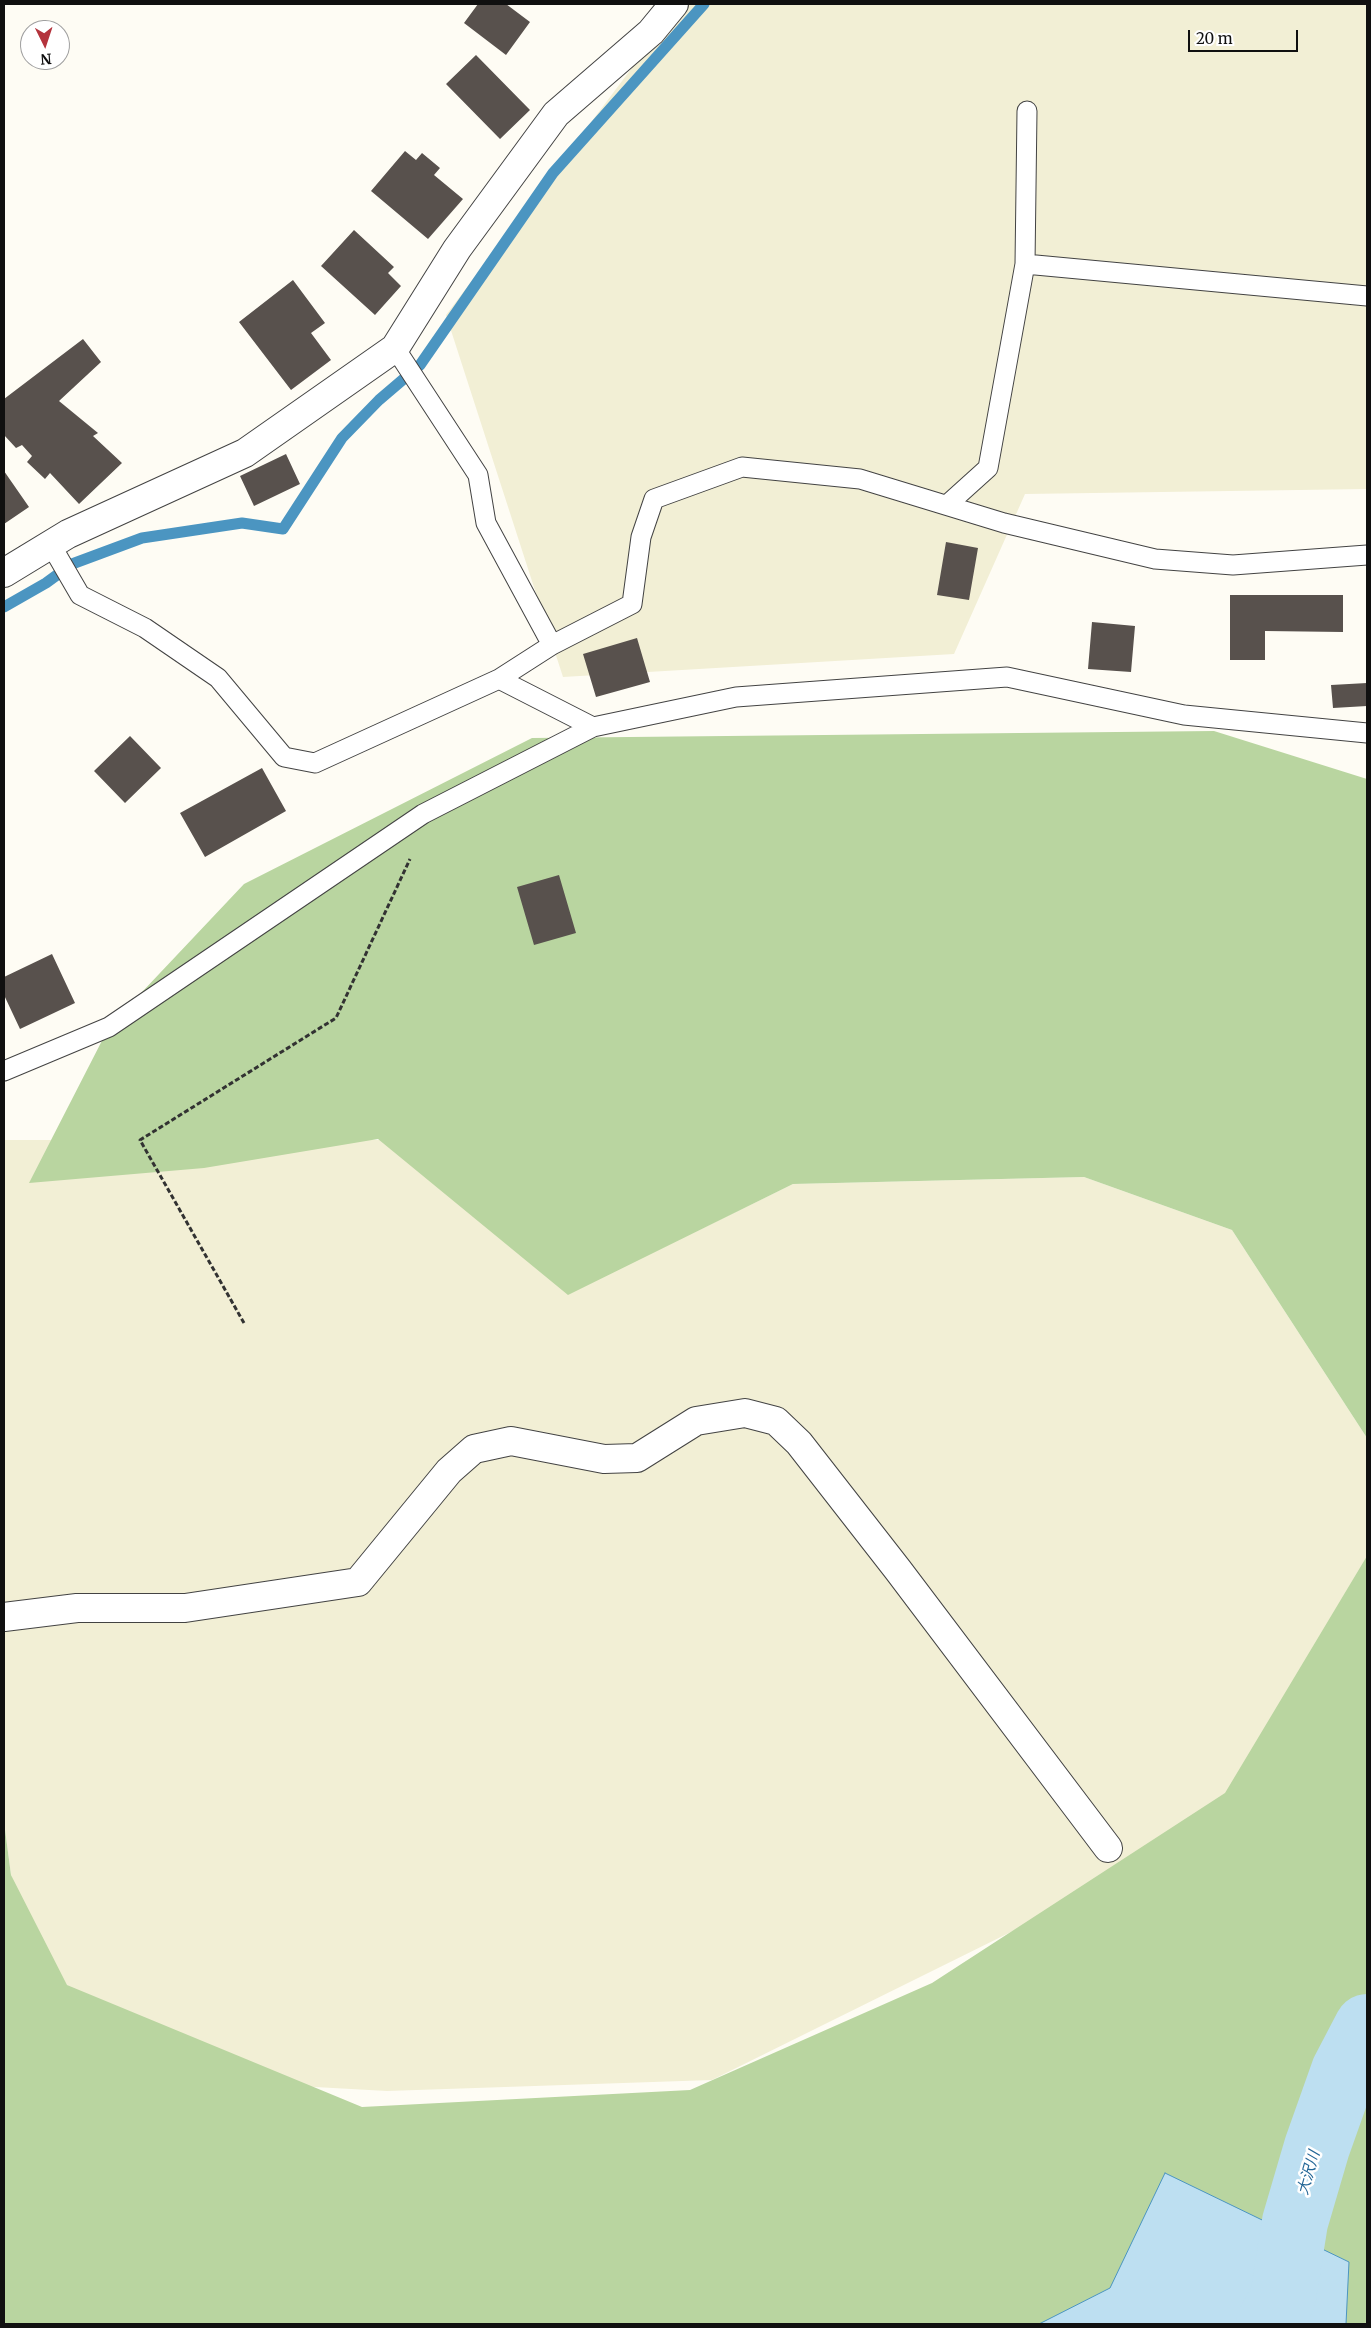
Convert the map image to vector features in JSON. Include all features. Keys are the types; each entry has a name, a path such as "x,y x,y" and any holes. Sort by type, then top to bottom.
{"street":[{"path":"4,573 68,534 245,453 395,348 457,249 556,114 651,32 674,4"},
{"path":"4,1617 77,1608 184,1608 358,1582 449,1471 474,1450 511,1441 604,1459 637,1458 696,1421 745,1413 776,1421 799,1443 898,1570 1108,1848"}],"lane":[{"path":"947,505 988,468 1025,264 1027,111"},
{"path":"1025,264 1367,296"},
{"path":"395,348 478,475 486,523 552,645"},
{"path":"51,544 80,595 145,628 218,678 284,757 315,763 499,679 552,645 632,604 641,537 654,499 742,467 860,479 1004,523 1154,559 1233,566 1367,554"},
{"path":"4,1071 109,1027 423,814 593,727 736,697 1007,677 1184,716 1367,733"},
{"path":"499,679 593,727"}],"path":[{"path":"244,1323 140,1140 336,1018 426,825 423,814"}],"shaded area":[{"path":"680,4 1367,4 1367,489 1025,494 954,654 563,677 446,315"},
{"path":"4,1140 412,1140 588,1284 793,1184 1084,1177 1232,1230 1367,1438 1367,1564 1231,1823 712,2080 387,2091 261,2084 47,1975 11,1875 4,1822"}],"green space":[{"path":"1214,731 1367,779 1367,1438 1232,1230 1084,1177 793,1184 568,1295 378,1139 204,1168 29,1183 109,1027 244,884 532,738"},
{"path":"1367,1556 1367,2324 4,2324 4,1822 11,1875 67,1985 362,2107 690,2090 932,1983 1225,1793"}],"water":[{"path":"1165,2173 1349,2262 1346,2324 1039,2324 1110,2288"}],"building":[{"path":"478,4 506,4 530,22 506,55 464,23"},
{"path":"476,55 530,110 500,139 446,84"},
{"path":"405,151 416,160 422,153 440,168 434,175 463,199 428,239 371,191"},
{"path":"354,230 394,267 388,273 401,286 375,315 321,266"},
{"path":"293,280 325,323 311,333 331,360 291,390 239,322"},
{"path":"83,339 101,362 59,401 98,433 93,436 122,463 79,504 50,473 45,479 27,462 32,456 22,445 16,448 4,435 4,399"},
{"path":"286,454 300,484 254,506 240,476"},
{"path":"4,471 29,507 4,524"},
{"path":"946,542 978,548 969,600 937,595"},
{"path":"1230,595 1343,595 1343,632 1265,631 1265,660 1230,660"},
{"path":"1092,622 1135,626 1131,672 1088,669"},
{"path":"637,638 650,682 596,697 583,654"},
{"path":"1367,683 1367,706 1333,708 1331,685"},
{"path":"130,736 161,768 125,803 94,771"},
{"path":"262,768 286,811 205,857 180,813"},
{"path":"559,875 576,933 534,945 517,887"},
{"path":"52,954 75,1003 20,1029 4,995 4,977"}],"waterway":[{"path":"4,607 46,583 72,564 142,538 242,523 283,529 342,438 379,400 420,365 553,173 704,4"},
{"name":"大沢川","path":"1269,2324 1283,2297 1295,2222 1317,2147 1344,2071 1367,2027"}]}
